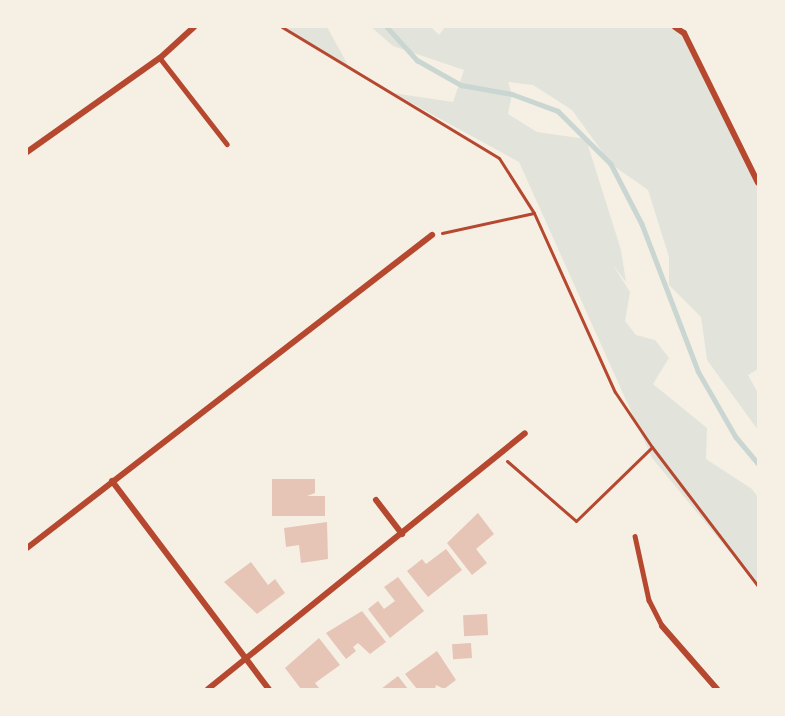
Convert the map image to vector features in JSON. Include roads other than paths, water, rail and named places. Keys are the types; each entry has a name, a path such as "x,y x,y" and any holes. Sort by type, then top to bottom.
{"street":[{"path":"27,152 160,58 194,27"},
{"path":"675,27 684,33 758,183"},
{"path":"27,548 432,235"},
{"path":"208,689 525,434"},
{"path":"112,481 268,689"},
{"path":"376,500 402,534"},
{"path":"662,626 717,689"}],"lane":[{"path":"160,58 227,144"},
{"path":"635,536 649,600 662,626"}],"waterway":[{"path":"387,27 417,60 461,85 512,94 558,111 611,164 642,224 698,371 736,437 758,463"}]}
